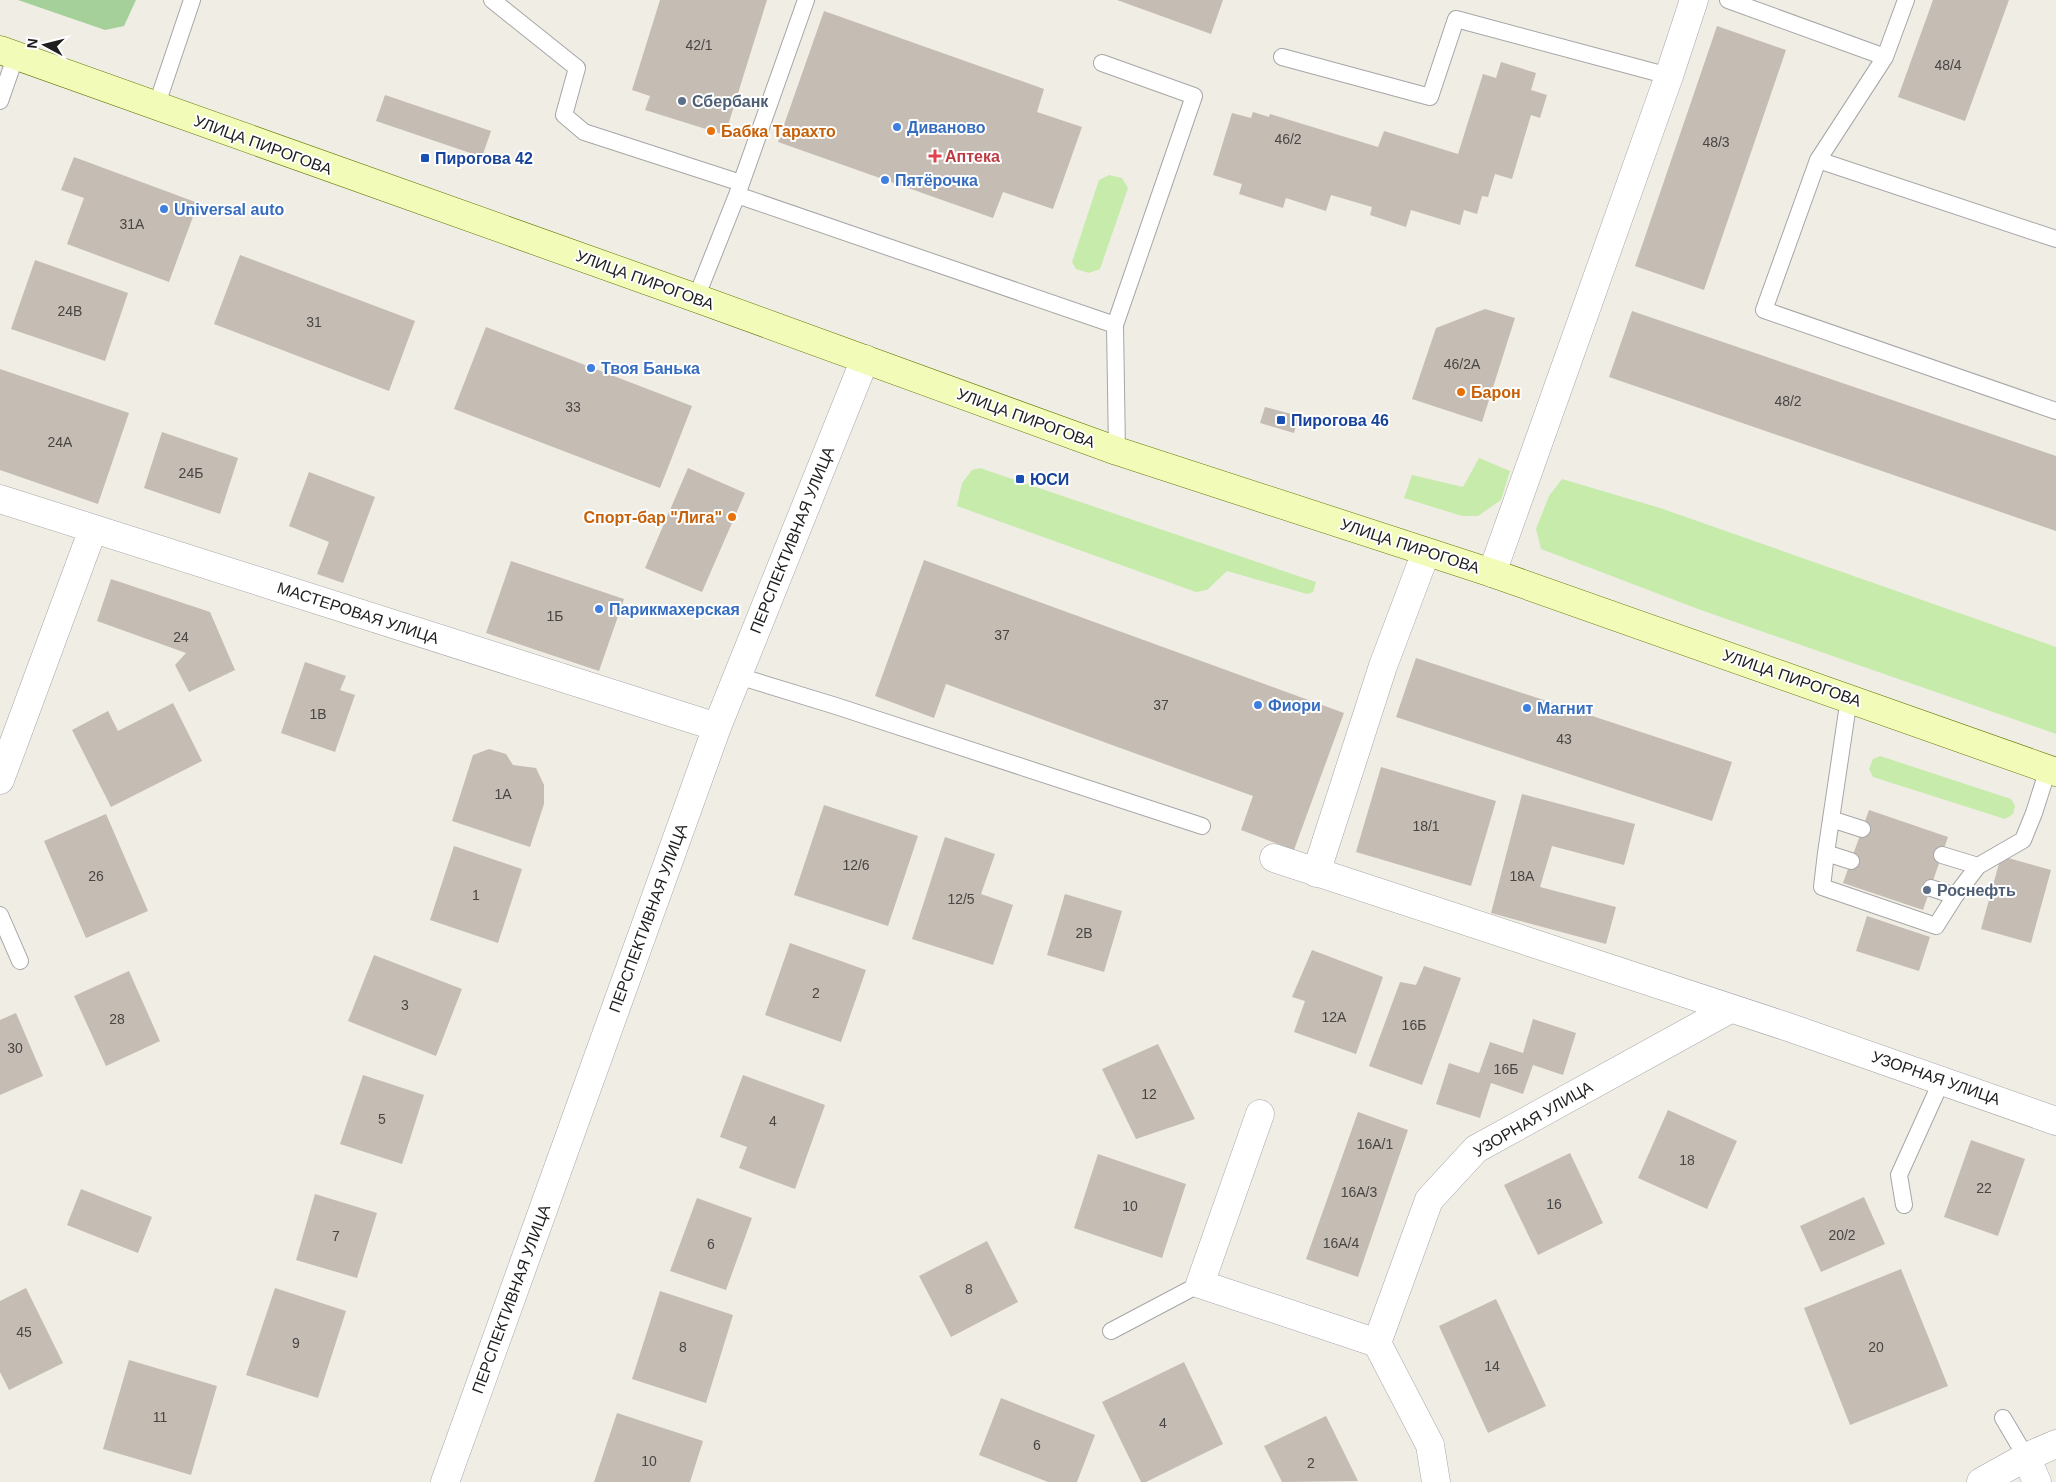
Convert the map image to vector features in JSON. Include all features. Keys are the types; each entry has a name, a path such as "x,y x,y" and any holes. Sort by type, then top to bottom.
{"main road":[{"name":"УЛИЦА ПИРОГОВА","path":"8,53 696,298 1117,451 1492,572 2052,770"}],"street":[{"path":"1492,572 1669,76 1694,0"},
{"name":"ПЕРСПЕКТИВНАЯ УЛИЦА","path":"445,1482 717,727 865,359"},
{"name":"МАСТЕРОВАЯ УЛИЦА","path":"0,499 717,727"},
{"path":"0,780 93,529"},
{"path":"1316,873 1383,666 1426,552"},
{"name":"УЗОРНАЯ УЛИЦА","path":"1274,858 1942,1080 2056,1121"},
{"name":"УЗОРНАЯ УЛИЦА","path":"1376,1343 1429,1200 1476,1149 1730,1009"},
{"path":"1260,1114 1200,1284 1376,1343 1430,1445 1436,1482"},
{"path":"1981,1482 2026,1457 2056,1444"},
{"path":"2026,1457 2037,1482"}],"lane":[{"path":"156,107 192,0"},
{"path":"492,0 577,68 564,115 584,132 1115,325"},
{"path":"696,298 739,189 806,0"},
{"path":"1728,0 1885,57"},
{"path":"1906,0 1885,57 1818,160 1764,310 2056,411"},
{"path":"1282,57 1430,98 1456,19 1669,76"},
{"path":"0,101 8,53"},
{"path":"1102,63 1194,96 1115,325 1117,451"},
{"path":"1818,160 2056,239"},
{"path":"738,676 836,706 1202,826"},
{"path":"1849,698 1822,886 1936,926 1955,896 1978,866 2023,840 2052,770"},
{"path":"1831,819 1862,829"},
{"path":"1826,853 1851,861"},
{"path":"1942,855 1978,866"},
{"path":"1931,888 1955,896"},
{"path":"0,915 20,961"},
{"path":"1904,1205 1898,1174 1942,1080"},
{"path":"1111,1331 1200,1284"},
{"path":"2002,1418 2026,1457"}],"green space":[{"path":"18,0 136,0 124,26 105,30"},
{"path":"1109,175 1122,178 1128,188 1100,269 1089,273 1076,269 1072,262 1099,180"},
{"path":"1479,458 1510,471 1501,500 1478,516 1462,516 1404,498 1412,475 1463,487"},
{"path":"980,468 1316,582 1313,592 1307,594 1227,571 1207,590 1196,592 957,506 962,483 972,470"},
{"path":"1562,479 1660,508 2056,647 2056,734 1698,609 1541,549 1536,529 1549,496"},
{"path":"1880,756 2011,799 2015,806 2013,814 2005,819 1873,777 1869,769 1873,759"}],"building":[{"path":"660,0 767,0 725,135 645,110 650,96 632,90"},
{"path":"1117,0 1223,0 1211,34"},
{"path":"1933,0 2009,0 1965,121 1898,97"},
{"path":"824,11 1044,89 1037,112 1082,127 1053,209 1003,192 993,218 778,142"},
{"path":"1717,26 1786,50 1704,290 1635,266"},
{"path":"1501,62 1536,73 1531,90 1547,95 1540,118 1531,115 1512,179 1495,174 1488,197 1482,196 1477,214 1464,210 1460,225 1411,210 1406,227 1370,215 1372,207 1331,195 1326,211 1286,198 1283,208 1239,194 1242,184 1213,175 1232,113 1251,118 1253,112 1269,117 1270,114 1378,147 1384,131 1458,154 1483,74 1496,78"},
{"path":"385,95 491,131 482,157 376,121"},
{"path":"74,157 198,203 169,282 67,244 84,198 61,190"},
{"path":"240,255 415,321 389,391 214,324"},
{"path":"35,260 128,293 105,361 11,329"},
{"path":"1485,309 1515,318 1482,422 1412,399 1436,328"},
{"path":"1632,311 2056,456 2056,531 1609,377"},
{"path":"486,327 692,406 660,488 454,409"},
{"path":"0,369 129,413 98,504 0,470"},
{"path":"1265,407 1299,416 1294,433 1260,423"},
{"path":"162,432 238,458 220,514 144,488"},
{"path":"688,468 745,493 702,592 645,568"},
{"path":"309,472 375,497 343,583 317,574 329,542 289,526"},
{"path":"924,560 1344,713 1294,850 1241,830 1253,796 946,684 934,718 875,696"},
{"path":"511,561 624,599 599,671 486,633"},
{"path":"111,579 210,612 235,670 189,692 175,665 186,653 97,621"},
{"path":"1416,658 1732,762 1712,821 1396,717"},
{"path":"305,662 346,676 340,690 355,695 335,752 281,733"},
{"path":"173,703 202,761 111,807 72,730 108,711 118,731"},
{"path":"489,749 506,754 513,765 536,768 544,785 544,804 530,847 452,821 473,755"},
{"path":"1381,767 1496,801 1471,886 1356,852"},
{"path":"1522,794 1635,824 1624,865 1552,846 1540,887 1616,907 1606,944 1491,913"},
{"path":"824,805 918,836 888,926 794,895"},
{"path":"1869,810 1948,837 1923,910 1843,883"},
{"path":"106,814 148,911 86,938 44,841"},
{"path":"945,837 995,854 981,894 1013,905 993,965 912,939"},
{"path":"454,846 522,869 498,943 430,920"},
{"path":"2001,856 2051,870 2031,943 1981,929"},
{"path":"1065,894 1122,911 1104,972 1047,955"},
{"path":"1867,916 1930,937 1919,971 1856,951"},
{"path":"790,943 866,970 841,1042 765,1015"},
{"path":"1312,950 1383,977 1356,1054 1294,1032 1305,1001 1292,997"},
{"path":"374,955 462,989 436,1056 348,1021"},
{"path":"1424,966 1461,978 1422,1085 1369,1066 1400,982 1416,985"},
{"path":"129,971 160,1041 106,1066 74,996"},
{"path":"16,1013 43,1076 0,1095 0,1020"},
{"path":"1533,1019 1576,1033 1563,1075 1533,1065 1523,1094 1491,1083 1480,1118 1436,1104 1449,1063 1479,1073 1490,1042 1523,1053"},
{"path":"1158,1044 1195,1119 1136,1139 1102,1069"},
{"path":"363,1075 424,1095 402,1164 340,1144"},
{"path":"743,1075 825,1105 795,1189 739,1168 747,1147 720,1137"},
{"path":"1668,1110 1737,1141 1707,1209 1638,1178"},
{"path":"1358,1112 1408,1130 1358,1277 1306,1259"},
{"path":"1971,1140 2025,1159 1998,1236 1944,1217"},
{"path":"1570,1153 1603,1223 1538,1255 1504,1185"},
{"path":"1098,1154 1186,1184 1162,1258 1074,1228"},
{"path":"81,1189 152,1217 138,1253 67,1225"},
{"path":"315,1194 377,1213 357,1278 296,1260"},
{"path":"1864,1197 1885,1244 1821,1272 1800,1226"},
{"path":"697,1198 752,1218 726,1290 670,1271"},
{"path":"987,1241 1018,1302 951,1337 919,1276"},
{"path":"1901,1269 1948,1386 1850,1425 1804,1308"},
{"path":"26,1288 63,1363 9,1390 0,1372 0,1301"},
{"path":"275,1288 346,1311 318,1398 246,1375"},
{"path":"660,1291 733,1315 706,1403 632,1379"},
{"path":"1496,1299 1546,1406 1488,1433 1439,1326"},
{"path":"129,1360 217,1386 191,1475 103,1449"},
{"path":"1184,1362 1223,1444 1146,1482 1141,1482 1102,1402"},
{"path":"1001,1398 1095,1435 1077,1482 1048,1482 979,1455"},
{"path":"617,1413 703,1441 690,1482 594,1482"},
{"path":"1326,1416 1358,1481 1282,1482 1264,1446"}],"place":[{"name":"Сбербанк","path":"682,101"},
{"name":"Диваново","path":"897,127"},
{"name":"Бабка Тарахто","path":"711,131"},
{"name":"Аптека","path":"935,156"},
{"name":"Пирогова 42","path":"425,158"},
{"name":"Пятёрочка","path":"885,180"},
{"name":"Universal auto","path":"164,209"},
{"name":"Твоя Банька","path":"591,368"},
{"name":"Барон","path":"1461,392"},
{"name":"Пирогова 46","path":"1281,420"},
{"name":"ЮСИ","path":"1020,479"},
{"name":"Спорт-бар \"Лига\"","path":"732,517"},
{"name":"Парикмахерская","path":"599,609"},
{"name":"Фиори","path":"1258,705"},
{"name":"Магнит","path":"1527,708"},
{"name":"Роснефть","path":"1927,890"}]}
